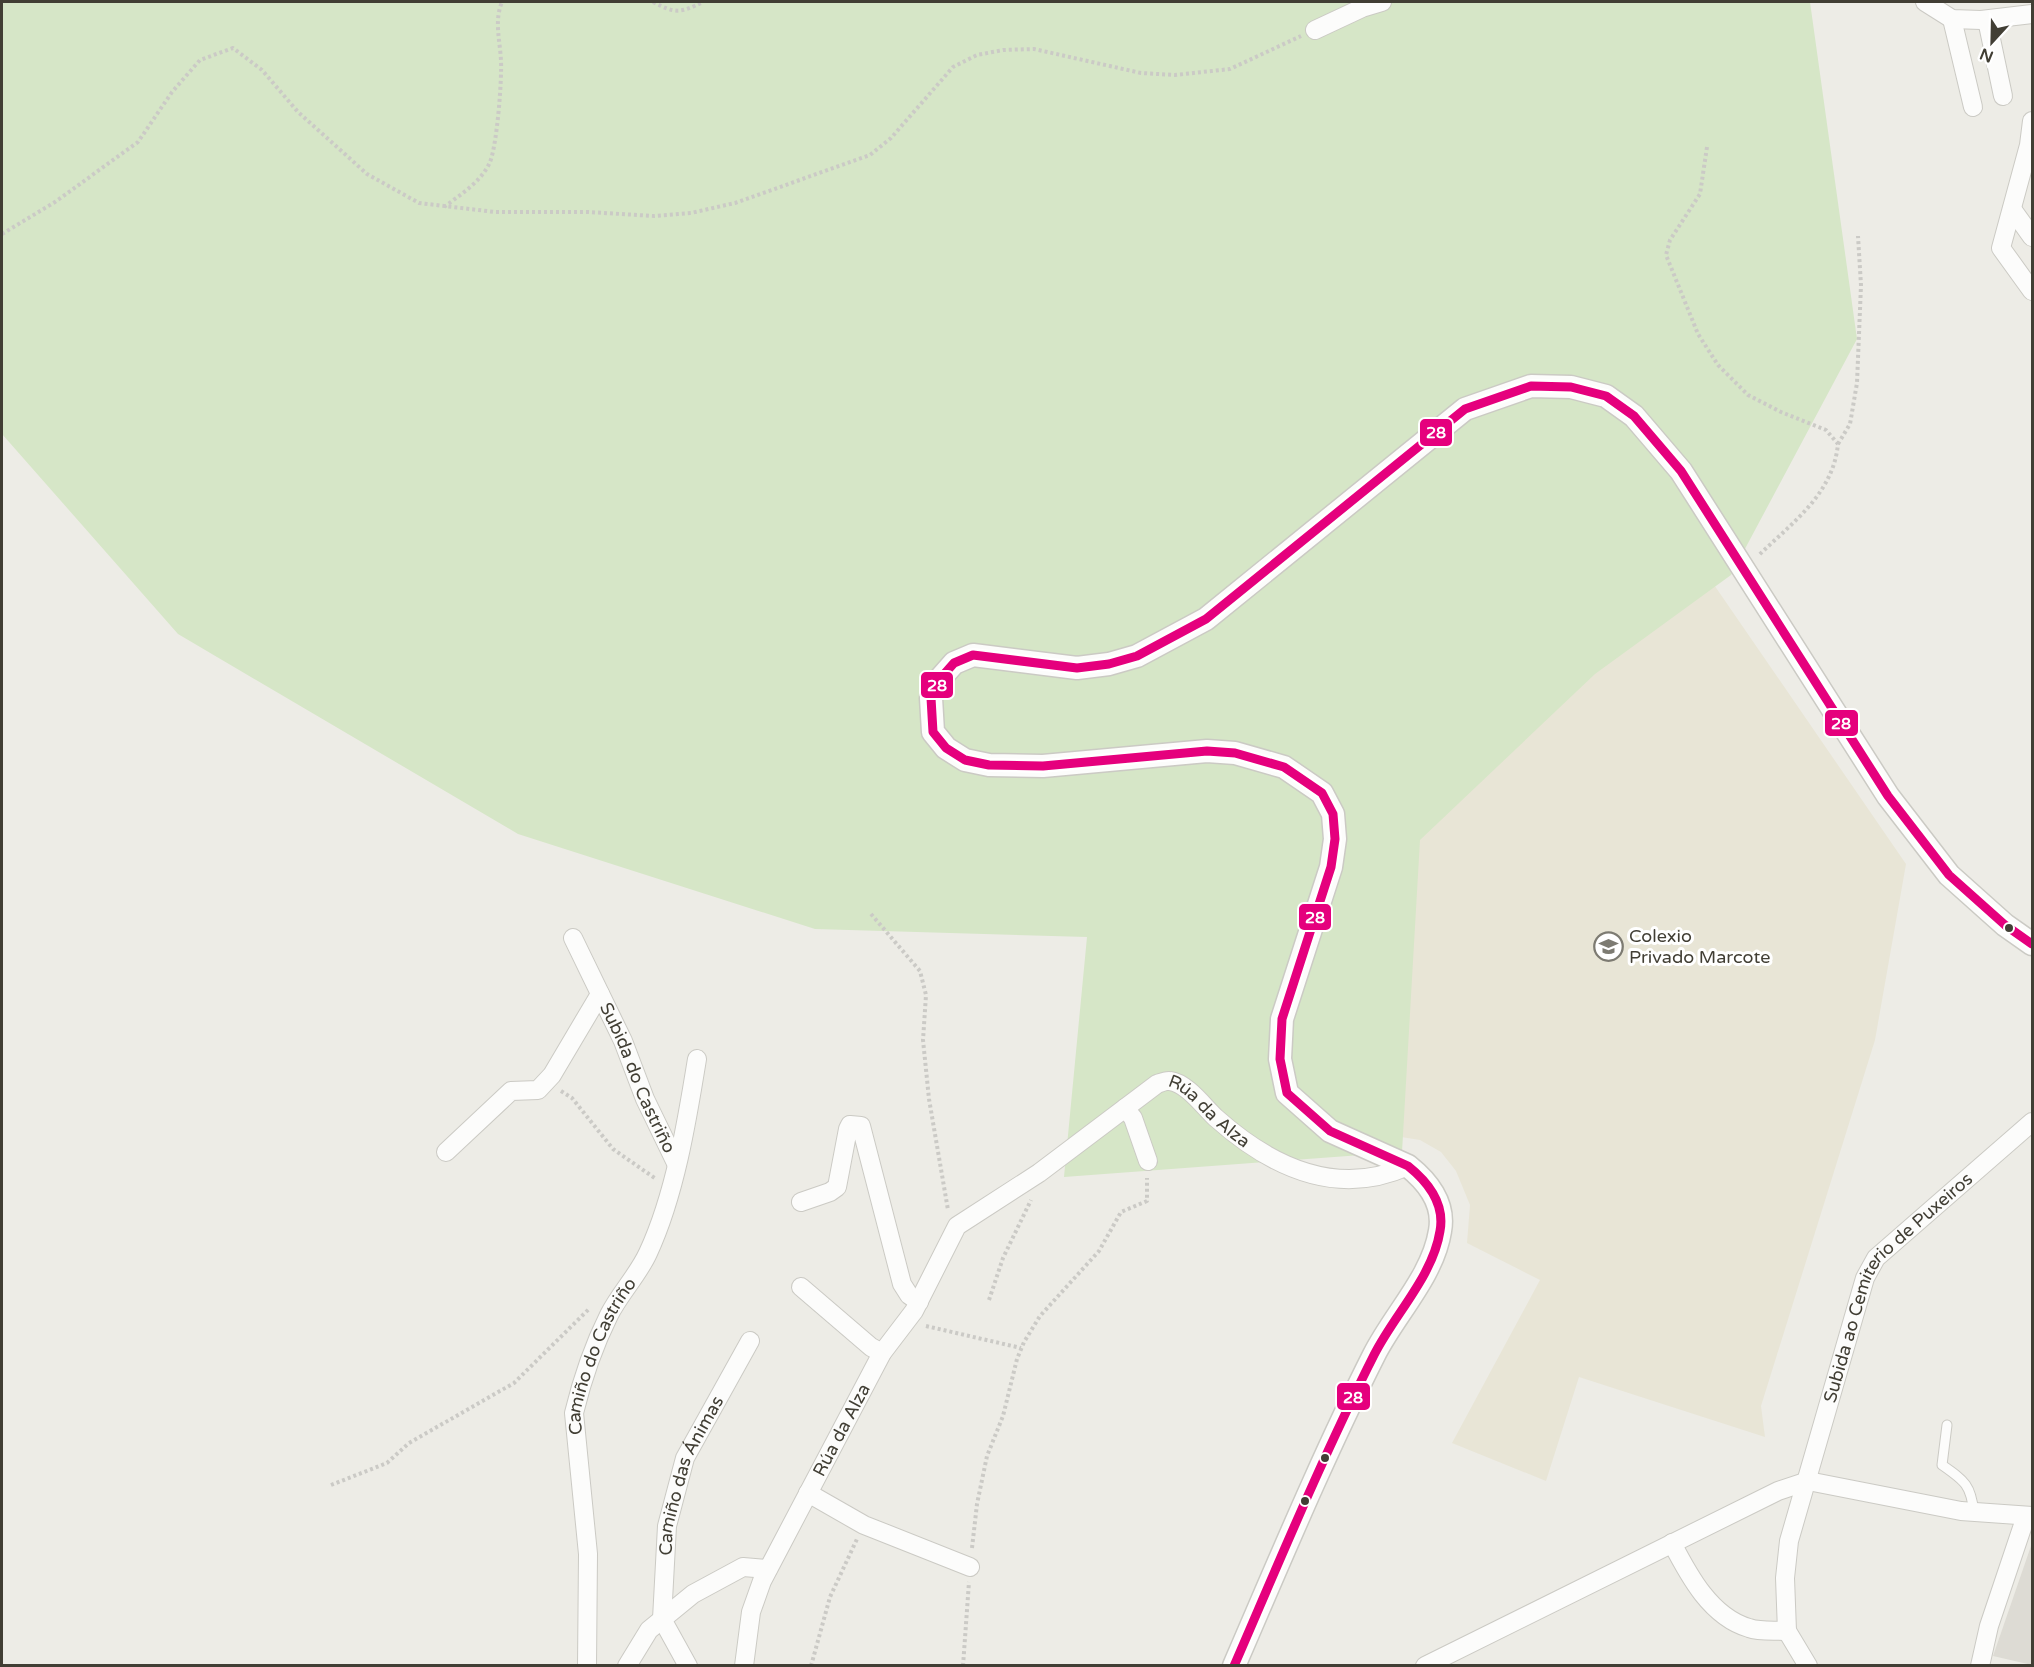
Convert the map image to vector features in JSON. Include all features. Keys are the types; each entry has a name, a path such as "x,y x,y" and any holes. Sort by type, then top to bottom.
{"street":[{"path":"1316,30 1362,8 1382,2"},
{"path":"1925,2 1952,19 1987,20 2032,14"},
{"path":"1952,19 1972,107"},
{"path":"1987,20 2003,96"},
{"path":"2032,122 2028,175 2012,209 2001,248 2032,291"},
{"path":"2012,209 2032,237"},
{"path":"1234,1665 1374,1355 1434,1255 1441,1230 1439,1205 1425,1181 1408,1166 1330,1131 1287,1093 1280,1059 1282,1019 1330,867 1335,839 1333,814 1322,793 1284,766 1235,753 1208,751 1042,766 990,765 965,760 946,748 933,732 931,698 939,680 954,663 973,655 1077,668 1109,664 1137,656 1206,619 1465,409 1532,386 1571,387 1606,396 1634,416 1681,471 1888,796 1948,875 2005,926 2032,944"},
{"name":"Subida do Castriño","path":"573,938 676,1163"},
{"name":"Subida do Castriño","path":"546,1081 600,994"},
{"name":"Camiño do Castriño","path":"587,1665 588,1554 574,1413 610,1314 648,1254 670,1187 687,1123 697,1059"},
{"path":"446,1152 511,1091 538,1090 546,1081"},
{"name":"Rúa da Alza","path":"744,1665 751,1612 768,1569 882,1353 919,1302 957,1226 1032,1178 1157,1084 1170,1081 1184,1088 1219,1120 1258,1150 1302,1174 1341,1179 1386,1175 1408,1166"},
{"path":"1125,1108 1133,1118 1148,1161"},
{"name":"Subida ao Cemiterio de Puxeiros","path":"1808,1665 1787,1631 1785,1578 1789,1541 1865,1278 1876,1258 2032,1122"},
{"path":"801,1202 837,1187 848,1129 850,1125 861,1126 902,1284 909,1295 919,1302"},
{"path":"801,1287 871,1347 882,1353"},
{"name":"Camiño das Ánimas","path":"662,1619 667,1526 685,1458 750,1341"},
{"path":"1425,1665 1778,1491 1808,1481 1974,1513 2029,1516 1989,1626 1980,1665"},
{"name":"Rúa da Alza","path":"808,1493 864,1524 970,1567"},
{"path":"1672,1543 1693,1581 1707,1599 1724,1614 1750,1629 1787,1631"},
{"path":"627,1665 649,1630 693,1594 743,1567 768,1569"},
{"path":"662,1619 688,1665"}],"lane":[{"path":"1947,1425 1942,1465 1959,1476 1972,1492 1974,1513"}],"path":[{"path":"444,208 474,183 490,162 499,110 501,63 496,15 502,2"},
{"path":"653,2 670,10 683,12 703,2"},
{"path":"2,234 55,202 138,142 172,92 200,60 233,48 262,70 298,112 367,174 419,203 444,208 495,212 588,212 654,216 691,213 735,203 870,154 891,138 953,67 977,55 1003,50 1034,49 1141,73 1175,75 1230,69 1316,30"},
{"path":"1707,147 1700,194 1670,240 1666,255 1698,334 1718,365 1748,395 1781,412 1826,430 1838,444"},
{"path":"1743,569 1814,502 1836,465 1838,444 1850,424 1857,383 1861,285 1858,236"},
{"path":"871,914 920,971 926,995 923,1041 929,1099 949,1215 957,1226"},
{"path":"546,1081 572,1098 613,1149 670,1187"},
{"path":"963,1665 977,1504 987,1456 1003,1416 1021,1348 1040,1316 1099,1251 1121,1212 1147,1201 1148,1161"},
{"path":"990,1300 1003,1258 1025,1217 1032,1196 1032,1178"},
{"path":"331,1485 387,1463 410,1443 514,1383 585,1316 596,1299"},
{"path":"906,1321 1021,1348"},
{"path":"812,1665 830,1597 864,1524"}],"shaded area":[{"name":"Colexio Privado Marcote","path":"1699,563 1906,864 1875,1040 1761,1406 1765,1437 1579,1377 1546,1481 1452,1443 1540,1280 1467,1243 1470,1205 1456,1171 1441,1152 1420,1140 1376,1133 1388,744"},
{"path":"2032,1543 2032,1665 1993,1656"}],"green space":[{"path":"2,2 1810,2 1857,339 1731,575 1595,674 1420,840 1402,1152 1064,1177 1087,937 815,929 518,834 178,634 2,434"}],"transit line":[{"name":"28","path":"1234,1666 1337,1432 1382,1340 1430,1264 1440,1231 1441,1221 1437,1203 1428,1186 1415,1172 1408,1166 1330,1131 1287,1093 1280,1059 1282,1019 1331,867 1335,839 1333,814 1322,793 1284,767 1235,753 1207,751 1043,766 989,765 965,760 946,748 933,732 931,698 939,680 954,663 973,655 1077,668 1109,664 1137,656 1206,619 1465,409 1531,386 1571,387 1606,396 1634,416 1681,471 1888,796 1949,875 2005,925 2032,944"}],"place":[{"name":"Colexio Privado Marcote","path":"1608,946"}]}
